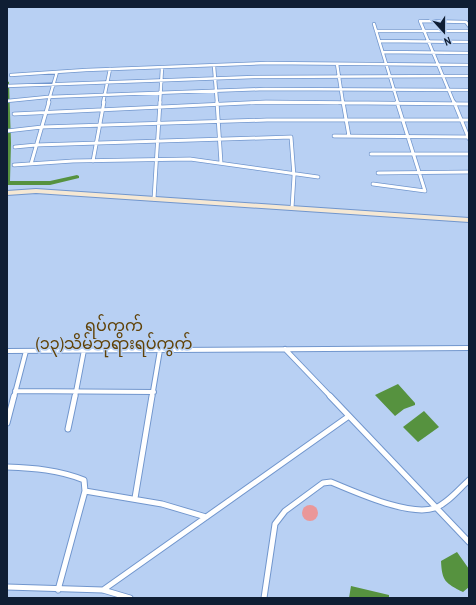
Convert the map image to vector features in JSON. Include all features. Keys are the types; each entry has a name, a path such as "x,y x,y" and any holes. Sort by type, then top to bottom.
{"main road":[{"path":"7,193 36,191 469,220"}],"street":[{"path":"334,136 469,138 420,21 466,22 469,26"},
{"path":"372,184 424,191 420,172 374,24"},
{"path":"376,31 469,31"},
{"path":"380,41 469,42"},
{"path":"383,52 469,53"},
{"path":"11,75 110,69 267,63 469,65"},
{"path":"338,64 338,77 349,136"},
{"path":"214,66 221,162"},
{"path":"154,199 162,68"},
{"path":"93,160 102,109 109,82 110,69"},
{"path":"31,164 57,72"},
{"path":"7,86 215,78 469,76"},
{"path":"7,101 49,97 216,91 341,89 469,90"},
{"path":"14,114 45,111 160,108 266,102 469,104"},
{"path":"7,131 42,127 218,122 404,119 469,120"},
{"path":"15,147 36,145 291,137 294,174 292,208"},
{"path":"371,154 469,154"},
{"path":"14,165 93,160 156,158 190,159 221,162 318,177"},
{"path":"378,173 469,172"},
{"path":"7,351 469,348"},
{"path":"285,349 469,542"},
{"path":"68,429 84,350"},
{"path":"134,498 154,392 160,350"},
{"path":"7,423 26,351"},
{"path":"15,391 154,392"},
{"path":"103,590 349,416"},
{"path":"7,466 45,469 72,474 84,480 86,491 83,494 58,590"},
{"path":"264,598 274,524 285,511 323,483 331,482 405,508 420,511 437,508 469,480"},
{"path":"86,491 134,498 206,517"},
{"path":"7,587 58,590 103,590 130,598"}],"shaded area":[{"path":"398,384 415,403 415,405 404,409 395,416 375,395"},
{"path":"424,411 439,427 418,442 403,427"},
{"path":"310,505 316,507 318,513 316,519 310,521 304,519 302,513 304,507"},
{"path":"457,552 469,569 469,587 463,592 448,584 441,568 441,561"},
{"path":"351,586 389,595 389,598 349,598"}],"waterway":[{"path":"7,82 7,183 50,183 77,177"}],"district":[{"name":"ရပ်ကွက် (၁၃)သိမ်ဘုရားရပ်ကွက်","path":"114,334"}]}
